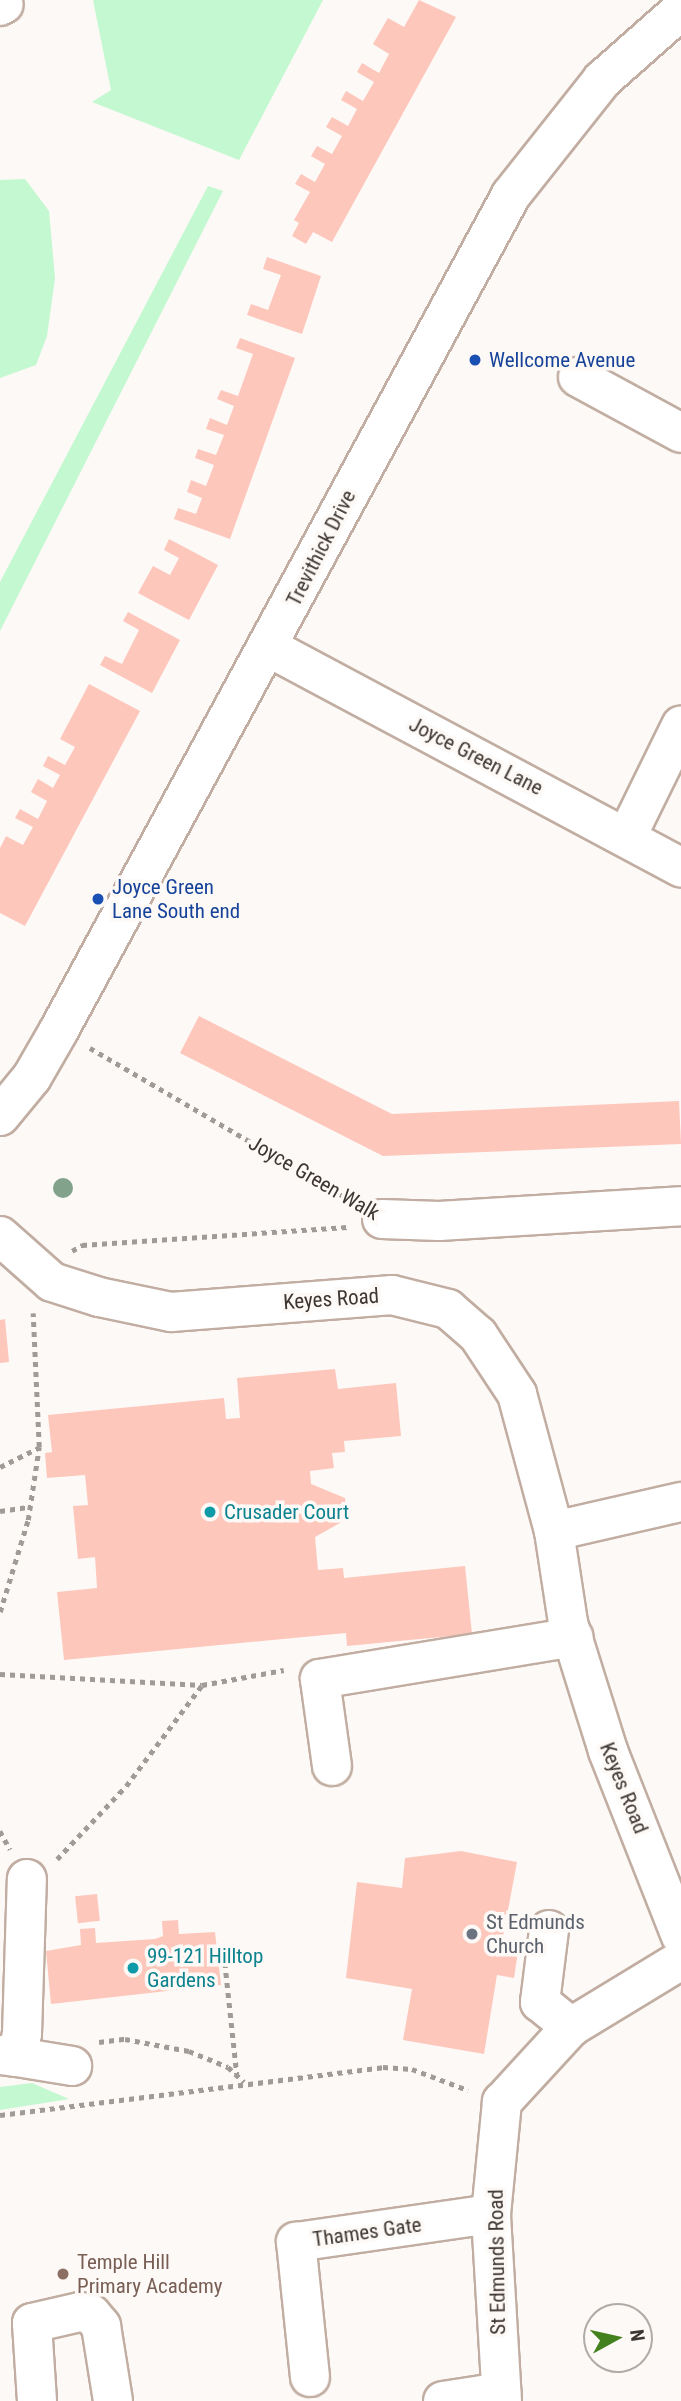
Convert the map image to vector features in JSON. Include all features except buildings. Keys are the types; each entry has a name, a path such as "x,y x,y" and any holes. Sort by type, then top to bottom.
{"street":[{"name":"Trevithick Drive","path":"0,1116 32,1077 59,1030 270,649 382,428 511,195 602,80 663,12"},
{"path":"578,377 681,433"},
{"name":"Joyce Green Lane","path":"270,649 681,867"},
{"path":"627,836 681,726"},
{"name":"Joyce Green Walk","path":"382,1219 418,1222 681,1206"},
{"name":"Keyes Road","path":"0,1236 42,1295 171,1312 392,1295 448,1309 478,1335 517,1394 554,1531 574,1637 608,1751 672,1878 681,1936"},
{"path":"554,1531 681,1502"},
{"path":"332,1766 320,1679 574,1637"},
{"path":"9,2056 22,2034 27,1879"},
{"path":"549,1930 540,2002 571,2027"},
{"path":"502,2102 571,2027 681,1960"},
{"path":"9,2056 80,2054"},
{"name":"St Edmunds Road","path":"502,2102 491,2214 502,2397"},
{"name":"Thames Gate","path":"310,2377 296,2242 491,2214"},
{"path":"18,2320 80,2312 96,2319 101,2326 113,2401"},
{"path":"18,2320 29,2330 37,2401"},
{"path":"443,2401 502,2397"}],"path":[{"name":"Joyce Green Walk","path":"59,1030 382,1219"},
{"path":"0,1612 30,1507 39,1447 42,1295 69,1252 82,1245 342,1228 382,1219"},
{"path":"0,1467 39,1447"},
{"path":"0,1511 30,1507"},
{"path":"0,1674 202,1685 294,1668"},
{"path":"27,1879 67,1853 126,1786 202,1685"},
{"path":"224,1953 237,2075"},
{"path":"80,2054 125,2039 188,2051 228,2067 245,2082"},
{"path":"0,2115 245,2082 383,2067 412,2068 502,2102"}],"green space":[{"path":"93,0 323,0 239,160 92,102 111,90"},
{"path":"25,179 49,211 55,278 47,336 36,365 0,378 0,180"},
{"path":"208,186 223,191 0,631 0,582"},
{"path":"32,2083 69,2099 0,2110 0,2087"}],"place":[{"name":"Wellcome Avenue","path":"475,360"},
{"name":"Joyce Green Lane South end","path":"98,899"},
{"name":"Crusader Court","path":"210,1512"},
{"name":"St Edmunds Church","path":"472,1934"},
{"name":"99-121 Hilltop Gardens","path":"133,1968"},
{"name":"Temple Hill Primary Academy","path":"63,2274"}]}
